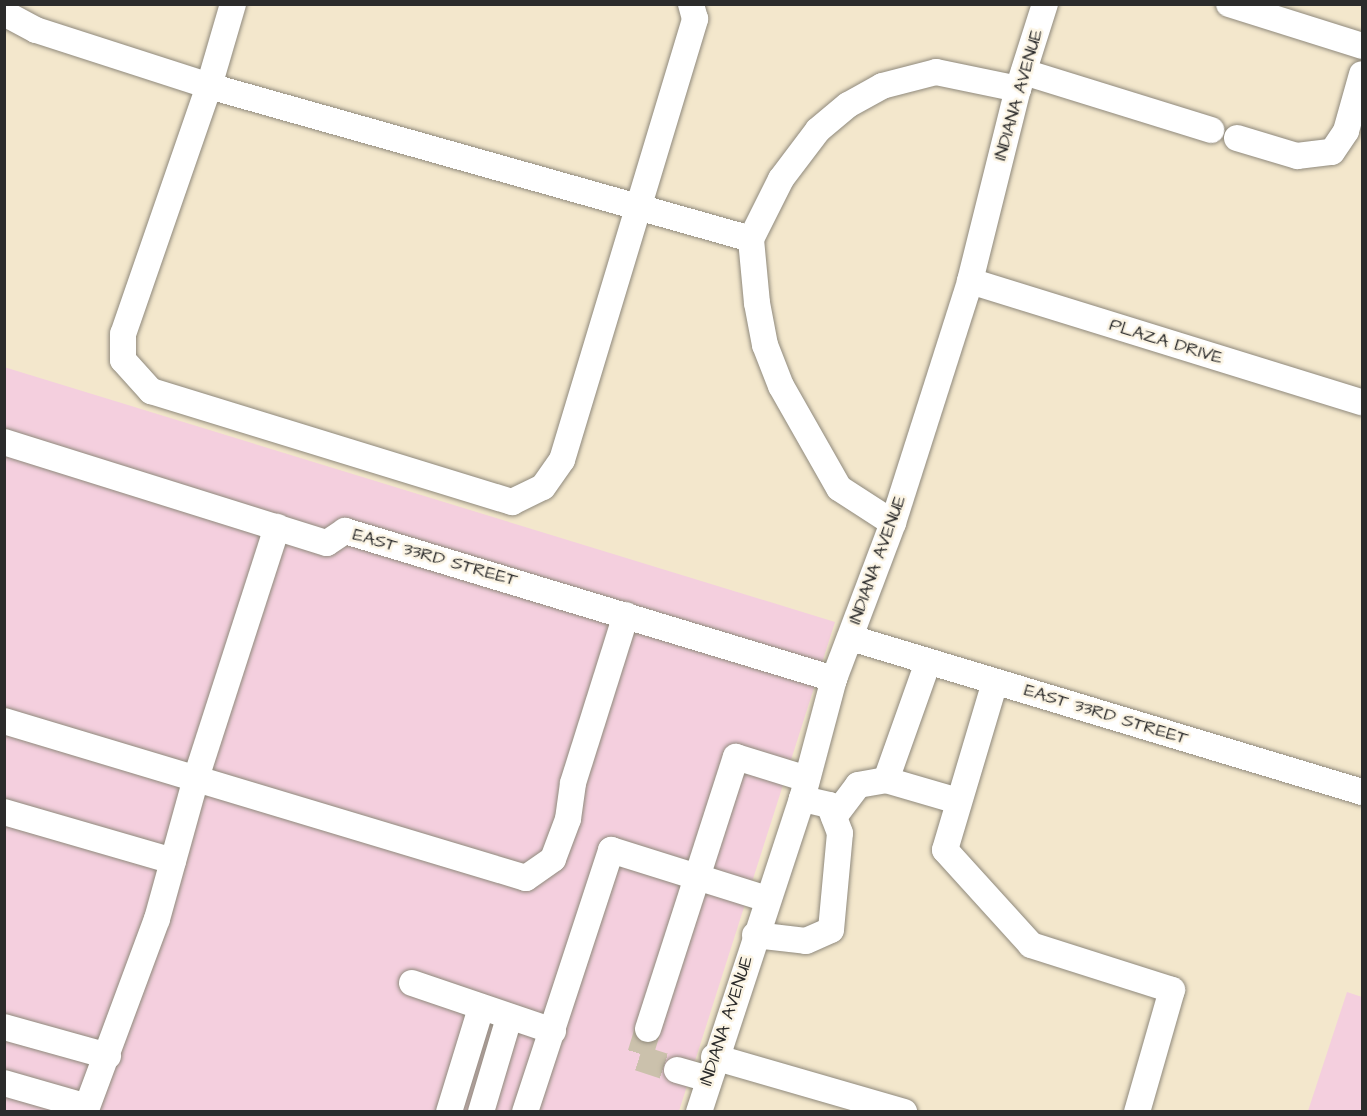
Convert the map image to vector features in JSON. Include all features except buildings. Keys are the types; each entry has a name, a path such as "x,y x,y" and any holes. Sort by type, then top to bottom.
{"street":[{"path":"233,4 209,86 123,334 123,360 151,391 512,502 543,487 562,460 695,19 691,4"},
{"name":"INDIANA AVENUE","path":"699,1112 711,1068 805,789 834,679 893,523 970,281 1021,81 1045,4"},
{"path":"1229,4 1362,46"},
{"path":"4,13 36,30 209,86 751,239"},
{"path":"893,523 839,488 791,406 765,345 750,265 751,239 768,202 818,130 848,105 882,87 936,72 1021,81 1211,130"},
{"path":"1237,138 1297,156 1332,152 1346,131 1362,74"},
{"name":"PLAZA DRIVE","path":"970,281 1362,402"},
{"name":"EAST 33RD STREET","path":"4,442 327,543 345,531 834,679"},
{"path":"4,1083 87,1107 157,920 196,778 277,527"},
{"path":"4,721 526,878 553,859 568,819 573,783 626,615"},
{"name":"EAST 33RD STREET","path":"850,638 1362,792"},
{"path":"886,780 928,662"},
{"path":"995,682 945,850 1031,945 1172,990 1137,1112"},
{"path":"648,1029 736,757 805,789 829,805 840,833 831,930 806,941 755,935"},
{"path":"834,817 858,785 886,780 958,801"},
{"path":"4,812 172,861"},
{"path":"525,1112 611,850 767,899"},
{"path":"412,983 509,1018 553,1031"},
{"path":"449,1112 481,1008"},
{"path":"481,1112 509,1018"},
{"path":"4,1027 108,1056"},
{"path":"677,1070 711,1068 890,1110"}],"shaded area":[{"path":"4,367 835,622 679,1111 5,1111"},
{"path":"1347,992 1362,997 1362,1111 1308,1111"}],"tunnel":[{"path":"648,1029 639,1058 677,1070"}]}
